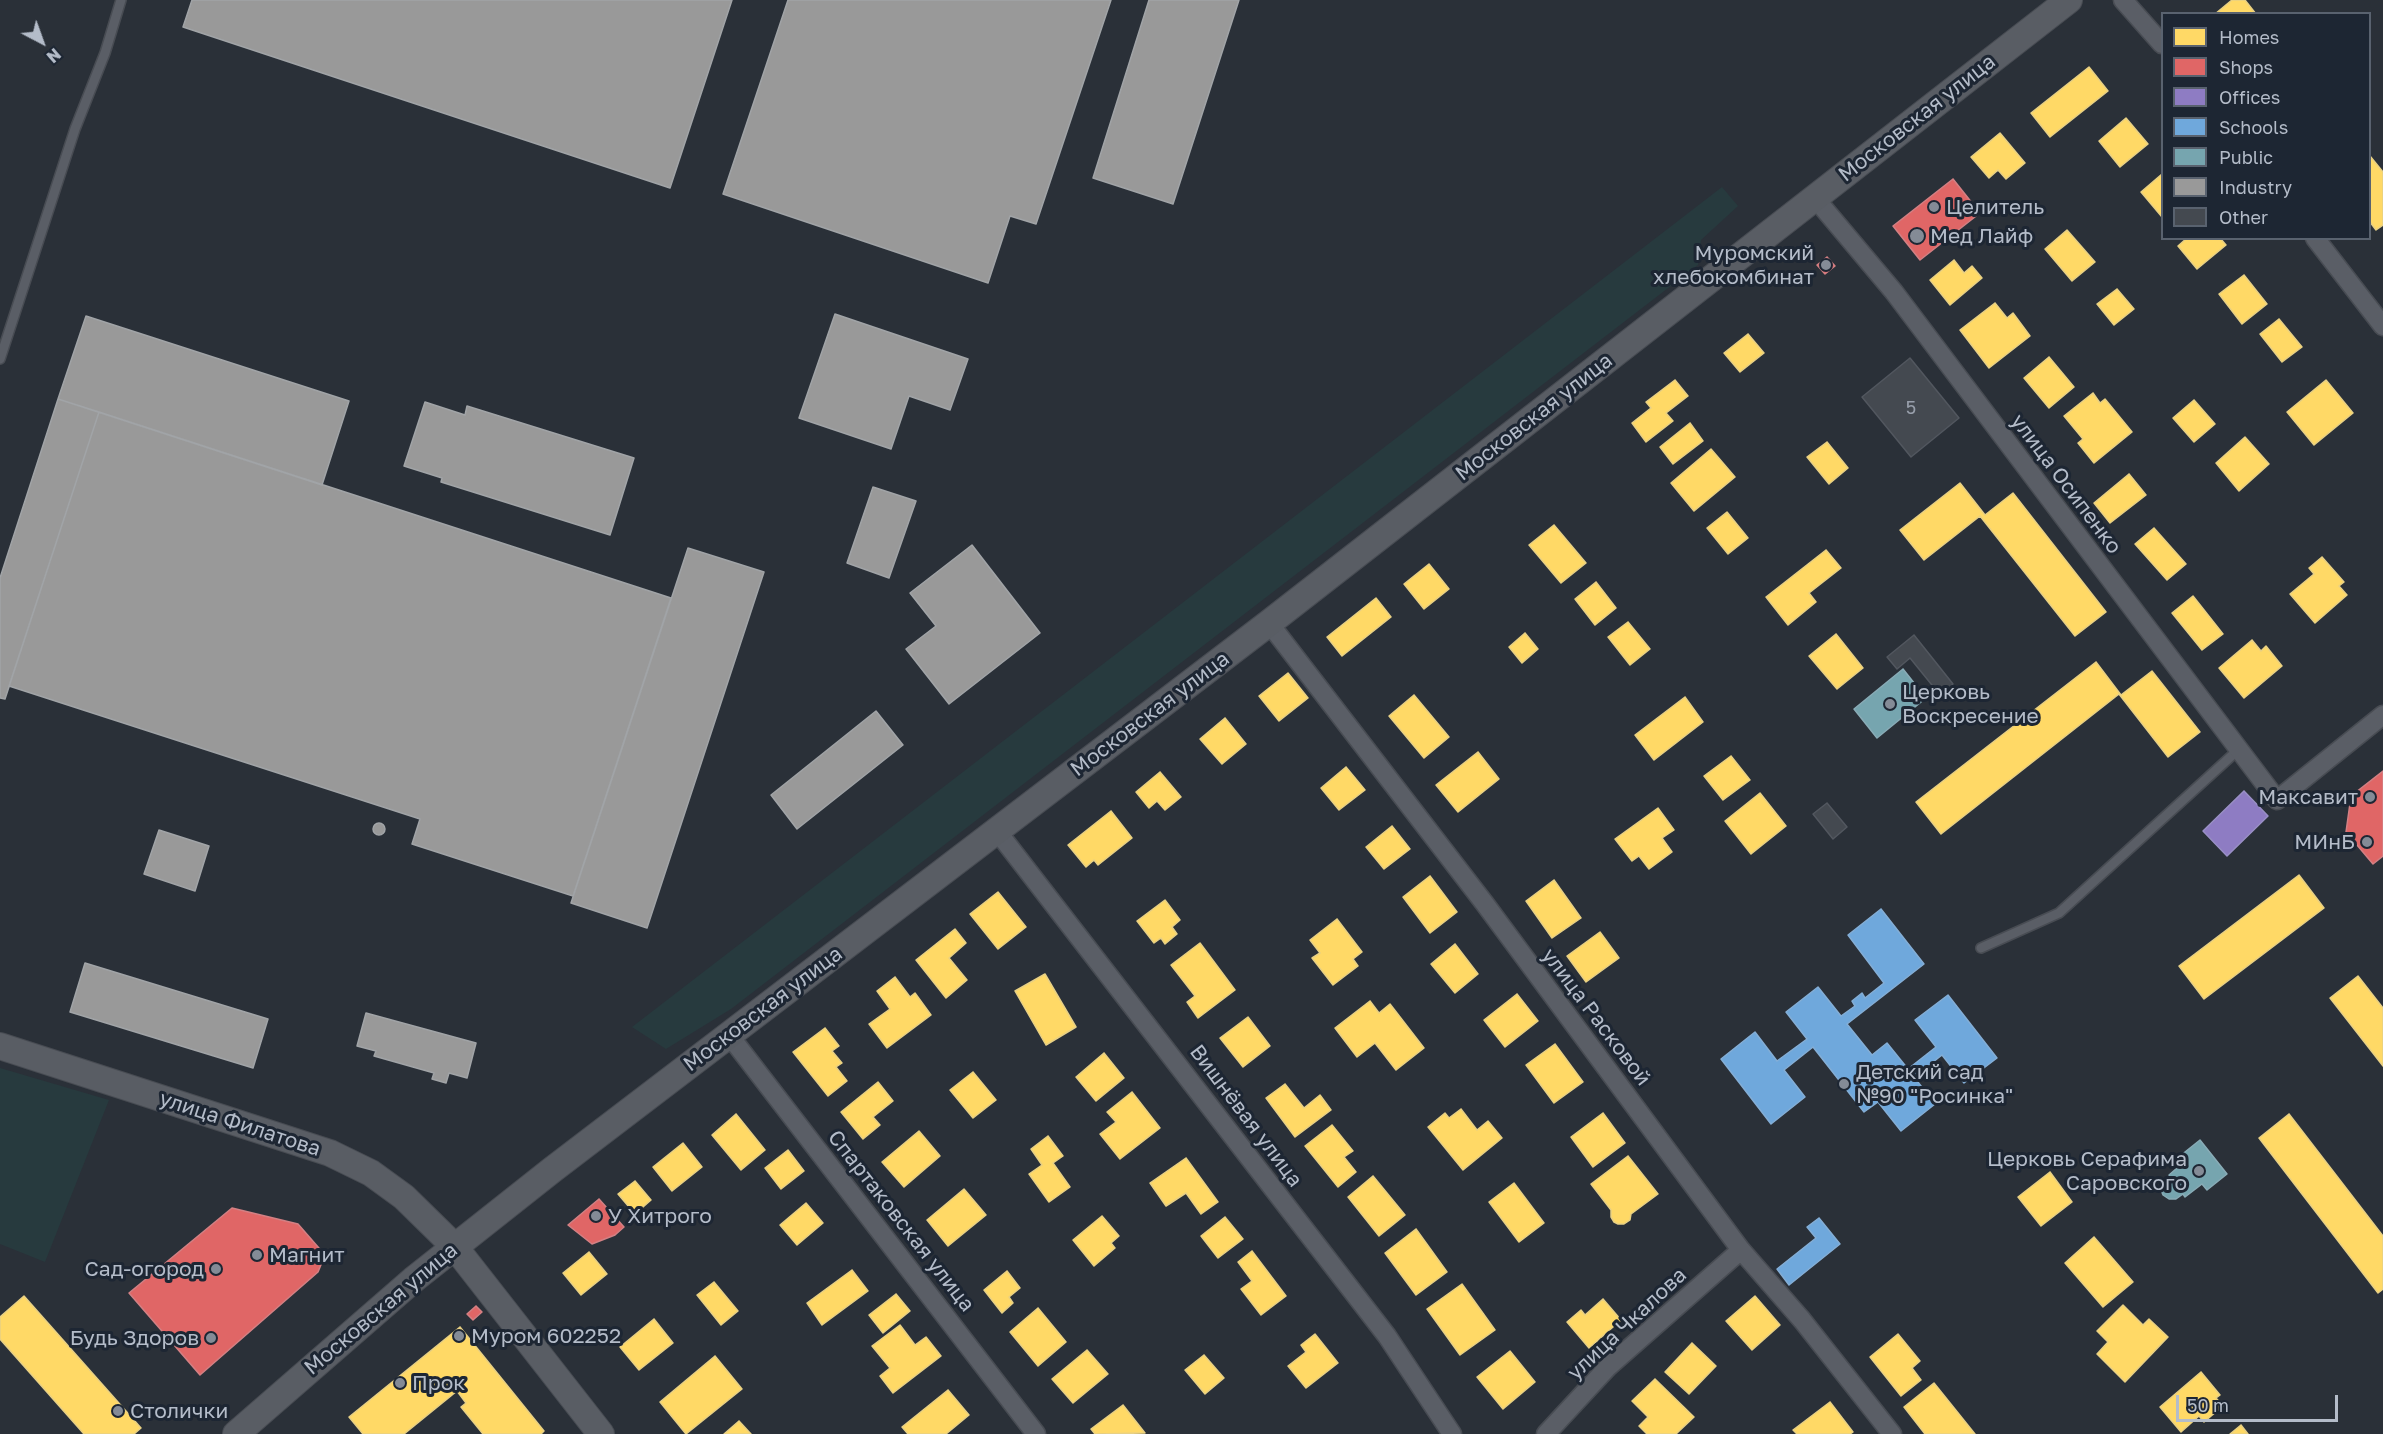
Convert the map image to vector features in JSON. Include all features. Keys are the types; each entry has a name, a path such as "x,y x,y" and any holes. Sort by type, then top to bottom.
{"main road":[{"name":"Московская улица","path":"236,1434 454,1246 1269,623 2069,0"},
{"name":"улица Филатова","path":"0,1046 330,1153 371,1173 404,1197 454,1246 601,1434"}],"street":[{"path":"2123,0 2161,42"},
{"name":"улица Осипенко","path":"1815,198 1894,292 2277,800 2383,716"},
{"path":"2317,240 2383,326"},
{"name":"улица Расковой","path":"1269,623 1485,904 1741,1250 1802,1320 1892,1434"},
{"name":"Вишнёвая улица","path":"997,831 1387,1336 1452,1434"},
{"name":"Спартаковская улица","path":"729,1035 1036,1434"},
{"name":"улица Чкалова","path":"1546,1434 1608,1367 1741,1250"}],"lane":[{"path":"0,359 75,129 105,53 122,0"},
{"path":"1981,948 2059,913 2238,750"}],"green space":[{"path":"1722,187 1738,206 1701,240 1698,265 731,1009 666,1049 632,1027"},
{"path":"0,1068 109,1100 45,1262 0,1244"}],"building: Homes":[{"path":"2232,0 2245,0 2254,12 2217,12"},
{"path":"2089,67 2108,91 2050,137 2031,113"},
{"path":"2126,118 2148,144 2120,167 2099,141"},
{"path":"2000,133 2025,163 2006,179 1998,170 1989,178 1971,157"},
{"path":"2371,157 2383,172 2383,225 2376,230 2371,223"},
{"path":"2161,175 2161,216 2141,192"},
{"path":"2067,230 2095,262 2072,281 2045,249"},
{"path":"2185,240 2222,240 2226,245 2197,269 2178,246"},
{"path":"1954,260 1964,273 1972,266 1982,278 1950,305 1930,280"},
{"path":"2244,275 2267,304 2242,324 2219,294"},
{"path":"2117,289 2134,309 2114,325 2097,304"},
{"path":"1995,303 2007,318 2013,313 2030,336 1989,368 1960,330"},
{"path":"2279,319 2302,347 2282,362 2260,334"},
{"path":"1748,334 1764,353 1740,372 1724,353"},
{"path":"2049,357 2074,387 2049,408 2024,378"},
{"path":"1675,380 1688,396 1666,413 1673,421 1646,442 1632,423 1651,408 1646,402"},
{"path":"2326,380 2353,413 2314,445 2287,412"},
{"path":"2093,393 2100,403 2105,399 2132,432 2094,463 2078,443 2083,439 2064,416"},
{"path":"2194,400 2215,424 2194,442 2173,418"},
{"path":"1690,423 1703,441 1673,464 1660,447"},
{"path":"2245,437 2269,464 2239,491 2216,463"},
{"path":"1827,442 1848,468 1829,484 1807,457"},
{"path":"1711,449 1735,477 1694,511 1671,483"},
{"path":"2129,474 2146,495 2110,523 2094,503"},
{"path":"1960,483 1985,515 2013,493 2106,612 2075,636 1980,516 1924,560 1900,530"},
{"path":"1727,512 1748,538 1728,554 1707,528"},
{"path":"1554,525 1586,563 1561,583 1529,545"},
{"path":"2154,528 2186,564 2167,580 2135,544"},
{"path":"1826,550 1841,568 1809,593 1816,602 1788,625 1766,597"},
{"path":"2322,557 2344,582 2339,586 2347,595 2315,623 2290,594 2314,574 2309,568"},
{"path":"1429,564 1449,589 1424,609 1404,584"},
{"path":"1596,582 1616,608 1595,625 1575,599"},
{"path":"2193,596 2223,634 2202,650 2172,613"},
{"path":"1376,598 1391,617 1342,656 1327,637"},
{"path":"1628,622 1650,649 1630,665 1608,637"},
{"path":"1525,633 1538,649 1522,663 1509,647"},
{"path":"1836,634 1863,668 1837,689 1809,656"},
{"path":"2252,640 2261,651 2266,646 2282,666 2244,698 2219,668"},
{"path":"2096,662 2121,695 2152,671 2200,732 2168,757 2119,694 1941,834 1916,802"},
{"path":"1288,673 1308,698 1279,721 1259,696"},
{"path":"1414,695 1449,737 1424,758 1389,716"},
{"path":"1685,697 1703,722 1654,760 1635,735"},
{"path":"1225,718 1246,744 1222,764 1200,739"},
{"path":"1478,752 1499,779 1458,812 1436,785"},
{"path":"1731,756 1750,780 1723,800 1704,776"},
{"path":"1346,767 1365,790 1339,810 1321,788"},
{"path":"1160,772 1181,797 1165,810 1157,801 1149,808 1136,792"},
{"path":"1760,793 1786,826 1751,854 1725,821"},
{"path":"1658,808 1674,830 1662,838 1672,852 1649,869 1639,856 1632,861 1615,839"},
{"path":"1111,811 1132,838 1098,865 1094,860 1086,867 1068,845"},
{"path":"1392,826 1410,849 1384,869 1366,847"},
{"path":"2299,875 2324,908 2204,999 2179,966"},
{"path":"1430,876 1457,912 1430,933 1403,897"},
{"path":"1554,880 1581,918 1552,938 1526,901"},
{"path":"998,892 1026,927 998,949 970,914"},
{"path":"1165,900 1180,920 1172,927 1177,934 1165,944 1161,938 1154,943 1137,921"},
{"path":"1337,919 1362,952 1353,959 1358,966 1333,985 1312,958 1320,953 1310,940"},
{"path":"955,929 966,943 949,958 967,980 946,998 916,960"},
{"path":"1600,932 1619,958 1586,982 1567,956"},
{"path":"1200,943 1235,990 1198,1018 1187,1002 1195,996 1171,965"},
{"path":"1455,944 1478,974 1455,993 1431,964"},
{"path":"1045,974 1076,1027 1046,1045 1015,991"},
{"path":"2358,976 2383,1008 2383,1066 2330,998"},
{"path":"895,977 910,997 915,993 931,1015 887,1048 869,1024 890,1009 877,991"},
{"path":"1517,994 1538,1021 1505,1047 1484,1020"},
{"path":"1370,1001 1379,1013 1390,1004 1424,1048 1396,1070 1375,1043 1357,1057 1335,1028"},
{"path":"1248,1017 1270,1046 1243,1067 1220,1038"},
{"path":"825,1028 839,1046 832,1051 842,1063 836,1067 847,1081 828,1096 793,1052"},
{"path":"1555,1044 1583,1082 1554,1103 1526,1065"},
{"path":"1104,1053 1124,1078 1096,1101 1076,1077"},
{"path":"973,1072 996,1100 973,1118 950,1090"},
{"path":"878,1082 893,1101 873,1117 880,1125 863,1139 841,1112"},
{"path":"1285,1084 1304,1108 1320,1095 1331,1110 1295,1137 1266,1098"},
{"path":"1132,1092 1160,1128 1120,1159 1100,1134 1116,1122 1107,1112"},
{"path":"1461,1109 1477,1130 1488,1121 1502,1138 1463,1170 1428,1127 1445,1113 1449,1118"},
{"path":"1603,1113 1625,1143 1593,1167 1571,1137"},
{"path":"736,1114 765,1150 741,1170 712,1135"},
{"path":"2289,1114 2383,1236 2383,1289 2378,1293 2259,1138"},
{"path":"1332,1125 1353,1151 1344,1157 1356,1172 1338,1187 1305,1146"},
{"path":"919,1131 940,1156 904,1187 882,1162"},
{"path":"1048,1136 1063,1156 1053,1163 1070,1187 1049,1202 1029,1174 1042,1165 1031,1149"},
{"path":"683,1143 702,1167 672,1191 653,1167"},
{"path":"788,1150 804,1171 781,1189 765,1168"},
{"path":"1628,1156 1658,1194 1631,1214 1630,1220 1624,1224 1618,1224 1614,1222 1611,1210 1591,1184"},
{"path":"1186,1158 1218,1202 1201,1214 1186,1193 1166,1206 1150,1183"},
{"path":"2050,1172 2072,1202 2041,1226 2018,1197"},
{"path":"1373,1176 1405,1215 1379,1236 1348,1197"},
{"path":"635,1181 651,1200 635,1214 618,1194"},
{"path":"1514,1183 1544,1223 1519,1242 1489,1202"},
{"path":"964,1189 986,1215 948,1246 927,1220"},
{"path":"806,1203 823,1223 797,1245 780,1225"},
{"path":"1102,1216 1119,1236 1111,1243 1115,1248 1094,1266 1073,1240"},
{"path":"1225,1217 1243,1239 1218,1258 1201,1236"},
{"path":"1416,1229 1447,1272 1416,1295 1385,1253"},
{"path":"2094,1237 2133,1282 2103,1307 2065,1263"},
{"path":"1252,1251 1286,1296 1261,1315 1241,1289 1252,1281 1238,1262"},
{"path":"589,1252 607,1274 581,1295 563,1273"},
{"path":"852,1270 868,1291 822,1325 807,1303"},
{"path":"1007,1271 1020,1288 1009,1297 1013,1303 1002,1313 984,1290"},
{"path":"714,1282 738,1311 721,1325 697,1295"},
{"path":"1462,1284 1495,1330 1460,1355 1427,1309"},
{"path":"896,1294 910,1311 883,1333 869,1315"},
{"path":"24,1296 141,1428 134,1434 84,1434 0,1339 0,1317"},
{"path":"1755,1296 1780,1325 1752,1350 1726,1321"},
{"path":"1603,1299 1621,1320 1589,1348 1567,1322 1581,1310 1585,1315"},
{"path":"2123,1305 2143,1325 2149,1319 2168,1337 2125,1382 2097,1354 2108,1342 2097,1331"},
{"path":"1038,1308 1066,1342 1038,1366 1010,1332"},
{"path":"654,1319 673,1343 639,1370 620,1347"},
{"path":"900,1325 915,1345 926,1337 941,1356 893,1393 880,1376 890,1368 872,1346"},
{"path":"460,1327 544,1431 541,1434 483,1434 461,1407 466,1403 457,1391 404,1434 363,1434 349,1417"},
{"path":"1315,1334 1338,1363 1306,1388 1288,1366 1306,1352 1301,1345"},
{"path":"1898,1334 1920,1361 1912,1368 1921,1380 1901,1396 1870,1357"},
{"path":"1692,1343 1716,1366 1689,1394 1665,1372"},
{"path":"1087,1350 1108,1374 1073,1403 1052,1379"},
{"path":"1510,1351 1535,1382 1503,1409 1477,1377"},
{"path":"1204,1355 1224,1378 1205,1394 1185,1370"},
{"path":"715,1356 742,1389 686,1434 660,1402"},
{"path":"2201,1372 2220,1395 2216,1398 2223,1406 2204,1422 2199,1416 2181,1432 2160,1407"},
{"path":"1655,1379 1694,1417 1676,1434 1647,1434 1639,1426 1648,1417 1632,1401"},
{"path":"1934,1383 1975,1434 1925,1434 1904,1407"},
{"path":"948,1390 969,1415 946,1434 908,1434 902,1427"},
{"path":"1830,1402 1853,1432 1850,1434 1797,1434 1793,1430"},
{"path":"1123,1405 1145,1433 1095,1434 1091,1429"},
{"path":"739,1421 751,1434 724,1434"},
{"path":"2241,1425 2248,1434 2230,1434"}],"building: Shops":[{"path":"1953,179 1980,213 1920,260 1893,226"},
{"name":"Муромский хлебокомбинат","path":"1827,257 1835,266 1825,274 1817,265"},
{"path":"2383,771 2383,856 2373,864 2346,832 2351,796"},
{"path":"599,1199 624,1227 615,1235 592,1244 568,1225"},
{"path":"232,1208 298,1224 325,1255 318,1272 200,1375 129,1293"},
{"path":"476,1306 482,1312 473,1320 467,1314"}],"building: Offices":[{"path":"2244,791 2268,816 2227,856 2203,831"}],"building: Schools":[{"path":"1881,909 1924,964 1847,1024 1872,1055 1887,1043 1908,1069 1936,1047 1915,1020 1948,995 1997,1058 1964,1083 1942,1055 1914,1077 1935,1104 1901,1131 1878,1102 1864,1112 1813,1047 1784,1070 1805,1097 1771,1124 1721,1059 1755,1032 1777,1061 1807,1039 1786,1012 1818,987 1841,1016 1855,1006 1852,1001 1862,993 1865,998 1884,983 1848,935"},
{"path":"1819,1218 1840,1244 1789,1285 1777,1269 1816,1238 1807,1227"}],"building: Public":[{"name":"Церковь Воскресение","path":"1903,669 1926,698 1877,738 1854,709"},
{"name":"Церковь Серафима Саровского","path":"2200,1140 2227,1174 2207,1190 2202,1184 2185,1197 2183,1194 2176,1199 2169,1199 2163,1195 2161,1190 2163,1183 2184,1162 2180,1156"}],"building: Industry":[{"path":"192,0 732,0 670,188 183,27"},
{"path":"788,0 1111,0 1036,224 1010,216 988,283 723,194"},
{"path":"1149,0 1239,0 1173,204 1093,178"},
{"path":"835,314 968,359 950,410 909,396 891,449 799,418"},
{"path":"86,316 349,401 322,485 58,399"},
{"path":"58,399 99,412 5,699 0,698 0,578"},
{"path":"425,402 465,415 467,406 634,458 610,535 441,482 442,478 404,466"},
{"path":"99,412 671,598 573,896 412,844 420,819 9,686"},
{"path":"873,487 916,501 889,578 847,563"},
{"path":"972,545 1040,633 949,704 906,649 936,626 910,593"},
{"path":"688,548 764,572 647,928 571,903"},
{"path":"876,711 903,745 797,829 771,795"},
{"path":"381,823 385,829 381,835 377,835 373,827"},
{"path":"159,830 209,846 195,891 144,874"},
{"path":"85,963 268,1019 253,1068 70,1012"},
{"path":"366,1013 476,1043 467,1078 449,1073 446,1083 432,1079 434,1073 374,1056 376,1051 357,1046"}],"building: Other":[{"path":"1910,358 1959,418 1911,457 1862,397"},
{"path":"1914,635 1953,684 1940,695 1910,658 1897,669 1887,657"},
{"path":"1827,803 1847,827 1833,839 1813,814"}],"place":[{"name":"Целитель","path":"1934,207"},
{"name":"Мед Лайф","path":"1917,236"},
{"name":"Муромский хлебокомбинат","path":"1826,265"},
{"name":"Церковь Воскресение","path":"1890,704"},
{"name":"Максавит","path":"2370,797"},
{"name":"МИнБ","path":"2367,842"},
{"name":"Детский сад №90 \"Росинка\"","path":"1844,1084"},
{"name":"Церковь Серафима Саровского","path":"2199,1171"},
{"name":"У Хитрого","path":"596,1216"},
{"name":"Магнит","path":"257,1255"},
{"name":"Сад-огород","path":"216,1269"},
{"name":"Муром 602252","path":"459,1336"},
{"name":"Будь Здоров","path":"211,1338"},
{"name":"Прок","path":"400,1383"},
{"name":"Столички","path":"118,1411"}]}
